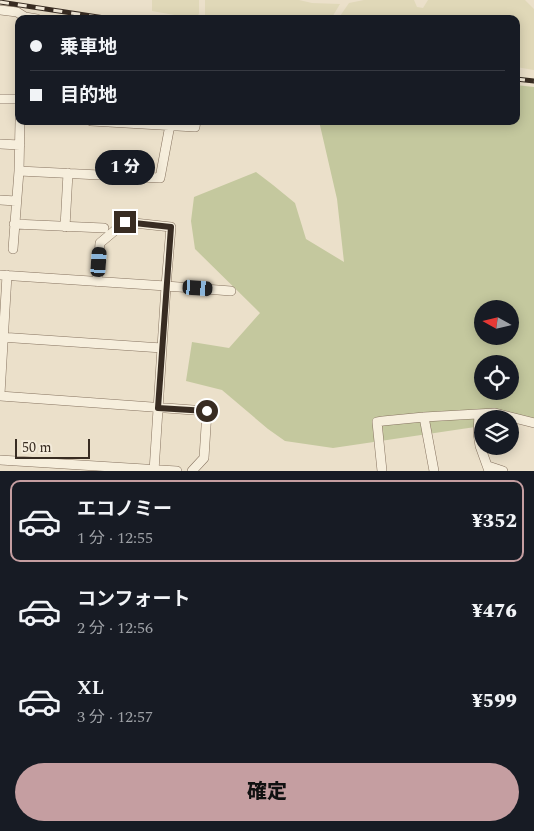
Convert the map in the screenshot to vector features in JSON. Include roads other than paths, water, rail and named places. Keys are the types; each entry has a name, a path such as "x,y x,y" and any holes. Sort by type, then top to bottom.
{"street":[{"path":"0,10 17,12 21,15"},
{"path":"0,98 15,99"},
{"path":"13,249 19,171 20,125"},
{"path":"19,171 160,178 170,125 195,127 195,125"},
{"path":"0,144 20,145"},
{"path":"65,227 68,174"},
{"path":"0,200 16,201"},
{"path":"97,282 100,243 125,222 171,227 154,470"},
{"path":"14,224 104,228"},
{"path":"192,471 204,458 207,411 0,395 4,275 230,291"},
{"path":"2,337 162,348"},
{"path":"382,471 377,422 474,414"},
{"path":"424,417 434,471"},
{"path":"519,419 534,423"},
{"path":"484,455 489,469 502,471"},
{"path":"0,460 177,471"}],"railway":[{"path":"0,2 85,15"},
{"path":"520,79 534,81"}]}
